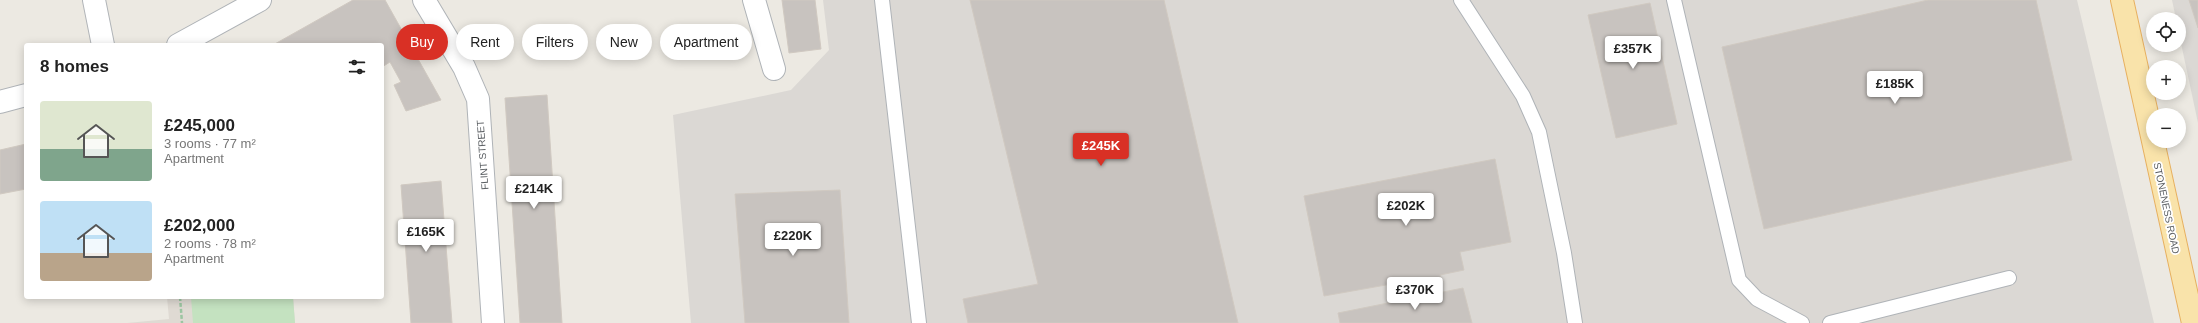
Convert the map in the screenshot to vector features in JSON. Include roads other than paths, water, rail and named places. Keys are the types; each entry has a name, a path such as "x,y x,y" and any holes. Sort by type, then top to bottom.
{"main road":[{"name":"STONENESS ROAD","path":"2122,0 2193,323"}],"street":[{"path":"94,0 103,43"},
{"path":"182,43 260,0"},
{"name":"FLINT STREET","path":"424,0 464,67 478,99 493,323"},
{"path":"754,0 774,68"},
{"path":"0,102 24,96"}],"lane":[{"path":"882,0 919,323"},
{"path":"1461,0 1523,96 1538,132 1564,253 1575,323"},
{"path":"1674,0 1720,190 1739,280 1757,299 1802,323"},
{"path":"1830,323 2009,278"}]}
